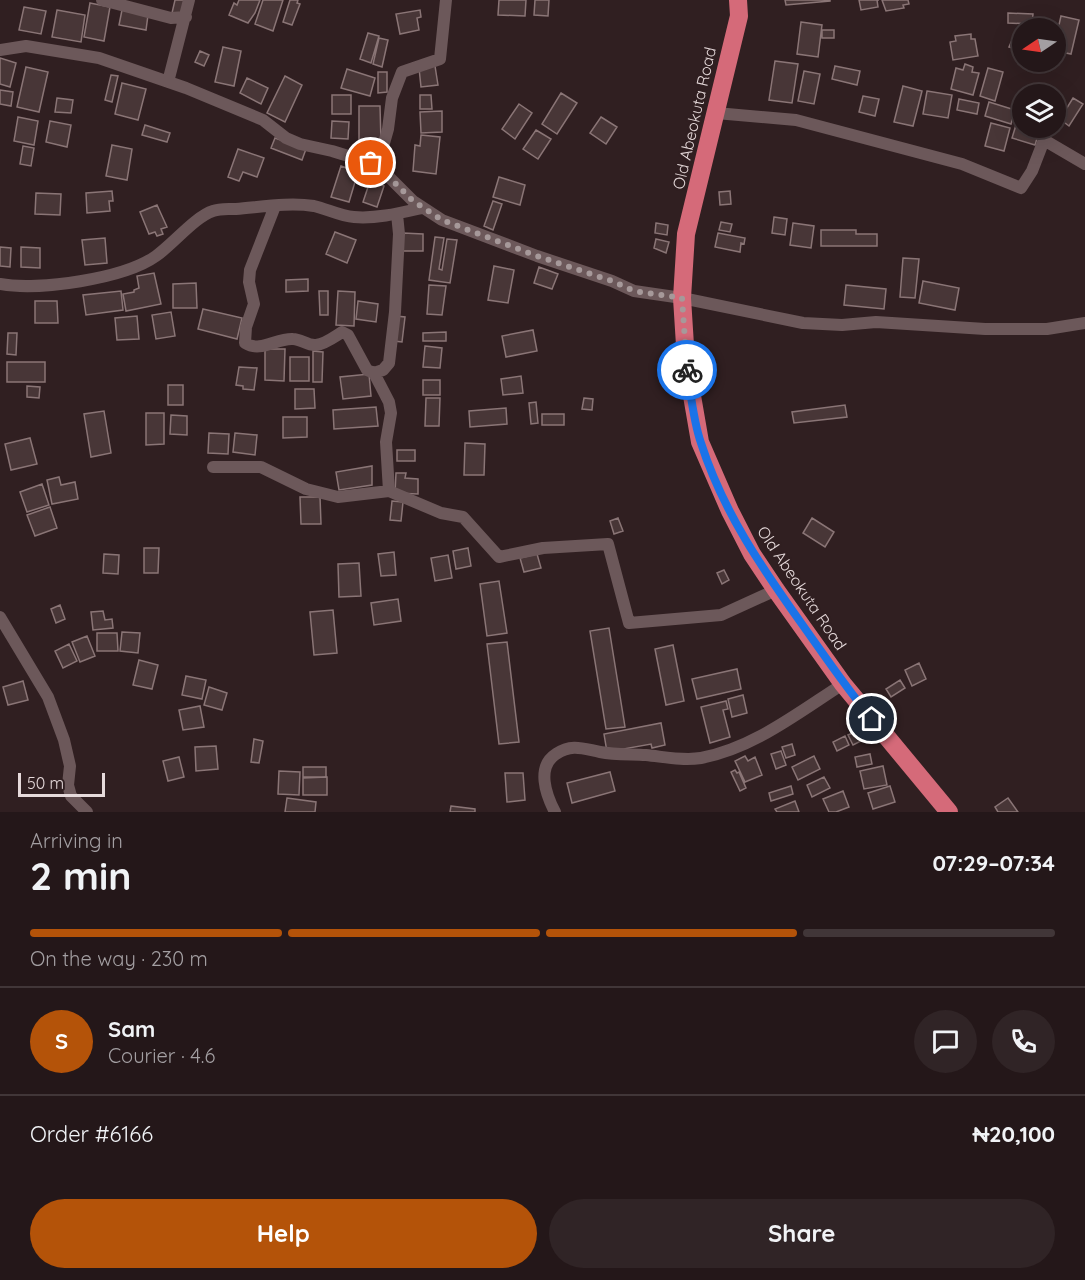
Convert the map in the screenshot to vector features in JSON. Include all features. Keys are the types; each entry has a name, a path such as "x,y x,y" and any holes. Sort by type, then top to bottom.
{"highway":[{"name":"Old Abeokuta Road","path":"738,0 739,16 686,234 682,298 686,361 700,442 730,511 752,554 843,684 944,810"}],"street":[{"path":"102,0 171,18 186,17"},
{"path":"168,82 189,0"},
{"path":"371,163 384,142 392,98 402,72 440,59 446,0"},
{"path":"0,50 26,46 99,58 168,82 263,120 293,141 371,163 383,171 422,208 442,220 634,291 682,298 803,323 842,325 876,322 985,329 1047,329 1085,323"},
{"path":"716,113 796,120 962,164 1022,188 1032,171 1044,140 1085,164"},
{"path":"0,284 16,287 48,286 124,270 156,256 213,211 275,206 313,206 352,217 397,214 422,208"},
{"path":"275,206 250,270 249,282 254,304 246,327 245,343 254,347 293,339 312,346 319,345 342,332 348,335 367,370 374,373 392,413 386,442 388,491"},
{"path":"374,373 383,370 388,363 395,312 399,234 397,214"},
{"path":"213,467 261,467 306,489 338,498 388,491 441,513 463,517 500,557 543,548 608,544 629,623 721,615 776,590"},
{"path":"0,617 48,697 64,740 70,766 68,785 71,796 87,812"},
{"path":"555,812 544,780 545,769 556,754 566,749 584,747 601,752 680,759 710,756 771,731 843,684"}],"building":[{"path":"175,0 185,0 182,16 172,13"},
{"path":"239,0 260,0 248,23 229,15 234,3 237,5"},
{"path":"263,0 283,0 273,31 255,24"},
{"path":"290,0 298,0 297,3 300,4 292,25 283,22"},
{"path":"499,0 526,0 525,16 498,15"},
{"path":"535,0 549,0 548,16 534,15"},
{"path":"785,0 830,0 830,1 786,5"},
{"path":"859,0 877,0 878,7 861,10"},
{"path":"882,0 908,0 909,4 903,5 904,8 886,11"},
{"path":"90,3 110,7 104,41 84,37"},
{"path":"24,7 46,11 41,34 19,30"},
{"path":"57,10 85,15 81,42 52,37"},
{"path":"122,10 148,15 146,30 119,25"},
{"path":"420,10 421,17 417,18 419,30 400,34 396,14"},
{"path":"1008,13 1033,14 1033,18 1012,18 1012,23 1008,23"},
{"path":"1061,16 1079,20 1071,54 1066,53 1066,18 1061,18"},
{"path":"801,22 822,25 818,57 797,54"},
{"path":"822,30 834,30 834,38 822,38"},
{"path":"368,33 379,36 371,63 360,59"},
{"path":"971,34 971,39 975,39 978,56 953,60 950,42 956,41 955,36"},
{"path":"379,38 388,40 382,67 373,64"},
{"path":"223,47 241,51 234,86 215,82"},
{"path":"200,51 209,55 204,66 195,62"},
{"path":"0,58 16,63 10,87 0,84"},
{"path":"775,61 798,64 792,103 769,100"},
{"path":"965,64 973,67 972,72 979,73 973,95 951,89 956,68 963,70"},
{"path":"435,66 438,85 421,87 419,68"},
{"path":"835,66 860,71 857,85 832,79"},
{"path":"26,67 48,72 39,112 17,107"},
{"path":"988,68 1003,72 995,101 980,96"},
{"path":"347,69 375,78 370,96 341,88"},
{"path":"804,71 820,74 814,104 798,101"},
{"path":"378,72 387,72 387,92 378,93"},
{"path":"111,75 118,76 112,102 105,100"},
{"path":"285,76 302,85 285,122 267,113"},
{"path":"247,78 268,88 261,104 240,93"},
{"path":"122,83 146,89 138,120 115,114"},
{"path":"903,86 922,91 913,126 894,122"},
{"path":"0,90 13,92 11,106 0,104"},
{"path":"927,91 952,95 948,118 923,114"},
{"path":"561,93 577,103 557,134 542,124"},
{"path":"332,95 351,95 351,114 332,114"},
{"path":"420,95 431,95 432,109 420,109"},
{"path":"863,96 879,99 875,116 859,112"},
{"path":"57,98 73,100 71,113 55,112"},
{"path":"1073,98 1083,104 1069,126 1066,124 1066,109"},
{"path":"959,99 979,103 977,114 957,110"},
{"path":"989,102 1012,109 1011,124 985,116"},
{"path":"519,104 532,113 515,139 502,129"},
{"path":"359,106 380,106 381,142 359,142"},
{"path":"442,111 442,132 421,133 420,112"},
{"path":"18,117 38,121 34,145 14,141"},
{"path":"601,117 617,127 606,144 590,133"},
{"path":"50,121 71,125 67,147 46,142"},
{"path":"332,121 349,122 348,139 331,138"},
{"path":"991,123 1010,128 1004,151 985,146"},
{"path":"145,125 170,133 167,142 142,135"},
{"path":"536,130 551,139 538,159 523,149"},
{"path":"421,135 440,137 436,174 413,171 415,145 420,146"},
{"path":"275,138 306,149 302,160 271,148"},
{"path":"1012,138 1037,138 1035,145"},
{"path":"112,145 132,149 127,180 106,176"},
{"path":"23,146 34,148 31,166 20,164"},
{"path":"238,149 264,158 257,177 243,172 239,181 228,177"},
{"path":"341,166 358,172 349,202 331,197"},
{"path":"499,177 525,185 520,205 493,197"},
{"path":"370,181 384,186 377,207 363,202"},
{"path":"112,191 113,201 109,201 110,211 87,213 86,193"},
{"path":"730,191 731,204 720,205 719,192"},
{"path":"36,193 61,194 60,215 35,214"},
{"path":"493,201 502,204 493,230 484,226"},
{"path":"157,205 167,227 161,229 163,234 157,236 155,232 149,234 140,212"},
{"path":"774,217 787,219 785,235 772,233"},
{"path":"721,222 732,224 730,232 719,230"},
{"path":"656,223 668,225 667,235 655,233"},
{"path":"793,223 814,226 811,248 790,245"},
{"path":"821,230 856,230 856,234 877,234 877,246 821,246"},
{"path":"335,232 356,240 347,263 326,254"},
{"path":"403,233 423,234 423,251 403,251"},
{"path":"718,233 745,238 744,244 741,243 740,252 715,247"},
{"path":"435,237 444,238 439,269 442,270 447,239 457,240 450,283 429,280"},
{"path":"105,238 107,263 85,265 82,240"},
{"path":"656,239 669,242 666,253 654,248"},
{"path":"0,247 11,248 10,267 0,266"},
{"path":"21,247 40,248 40,268 21,267"},
{"path":"903,258 919,259 915,298 900,297"},
{"path":"494,266 514,270 508,303 488,300"},
{"path":"539,267 558,274 552,289 534,283"},
{"path":"154,273 161,304 126,311 123,294 134,292 139,288 137,276"},
{"path":"308,279 308,291 286,292 286,280"},
{"path":"923,281 959,288 955,310 919,303"},
{"path":"196,283 197,308 173,308 173,284"},
{"path":"429,285 446,286 442,315 427,314"},
{"path":"846,285 886,289 884,309 844,305"},
{"path":"121,291 123,310 86,315 83,295"},
{"path":"319,291 328,291 328,315 320,315"},
{"path":"338,291 355,292 354,326 336,325"},
{"path":"35,301 57,301 58,323 35,323"},
{"path":"358,301 378,304 376,322 356,319"},
{"path":"203,309 242,318 237,339 198,329"},
{"path":"171,312 175,336 156,339 152,315"},
{"path":"137,316 139,339 117,340 115,318"},
{"path":"396,316 405,317 402,342 394,341"},
{"path":"533,330 537,351 506,357 502,336"},
{"path":"446,332 446,341 423,341 423,333"},
{"path":"8,333 17,333 16,355 7,354"},
{"path":"425,346 442,348 440,368 423,367"},
{"path":"265,349 285,349 284,381 265,380"},
{"path":"313,351 323,352 322,382 313,382"},
{"path":"290,357 309,357 309,381 290,381"},
{"path":"7,362 45,362 45,382 7,382"},
{"path":"239,367 257,368 254,390 243,389 243,386 236,385"},
{"path":"369,374 371,396 343,399 340,377"},
{"path":"521,376 523,393 503,395 501,379"},
{"path":"423,380 440,380 440,395 423,395"},
{"path":"168,385 183,385 183,405 168,405"},
{"path":"27,386 40,387 39,398 27,397"},
{"path":"295,389 314,389 315,408 295,409"},
{"path":"426,398 440,398 439,426 425,426"},
{"path":"584,398 593,399 592,410 582,409"},
{"path":"536,402 538,423 531,424 529,403"},
{"path":"845,405 847,417 794,423 792,412"},
{"path":"376,407 378,426 334,429 333,410"},
{"path":"506,408 507,424 470,427 469,411"},
{"path":"104,411 111,453 91,457 84,414"},
{"path":"146,413 164,413 164,444 146,445"},
{"path":"542,414 564,414 564,425 542,425"},
{"path":"171,415 187,416 187,435 170,434"},
{"path":"283,417 307,417 307,437 283,438"},
{"path":"209,433 229,434 228,454 208,453"},
{"path":"235,433 257,435 255,455 233,452"},
{"path":"30,438 37,464 11,470 5,444"},
{"path":"465,443 485,444 484,475 464,475"},
{"path":"397,450 415,450 415,461 397,461"},
{"path":"372,466 372,485 339,490 336,472"},
{"path":"396,473 406,473 405,478 418,479 418,494 395,493"},
{"path":"59,477 61,485 75,482 78,499 52,504 47,480"},
{"path":"42,484 49,505 27,512 20,492"},
{"path":"300,497 320,497 321,524 301,524"},
{"path":"392,501 403,502 401,521 390,520"},
{"path":"50,507 57,528 35,536 27,515"},
{"path":"618,518 623,531 614,534 610,521"},
{"path":"812,518 834,532 825,547 803,533"},
{"path":"144,548 159,548 158,573 144,573"},
{"path":"468,548 471,566 456,569 453,551"},
{"path":"394,552 396,575 381,576 378,554"},
{"path":"104,554 119,555 118,574 103,573"},
{"path":"537,554 541,568 524,572 520,558"},
{"path":"448,555 452,578 435,581 431,558"},
{"path":"359,563 361,596 339,597 338,564"},
{"path":"724,570 729,580 722,584 717,573"},
{"path":"499,581 507,633 487,636 480,584"},
{"path":"398,599 401,621 374,625 371,603"},
{"path":"60,605 65,619 56,623 51,609"},
{"path":"333,610 337,653 314,655 310,612"},
{"path":"103,611 105,620 112,619 113,628 93,630 91,612"},
{"path":"609,628 625,727 606,729 590,631"},
{"path":"122,632 140,633 138,653 120,651"},
{"path":"97,633 117,633 118,651 97,651"},
{"path":"87,636 95,656 80,662 72,642"},
{"path":"507,642 519,742 499,744 487,644"},
{"path":"69,644 77,661 63,668 55,651"},
{"path":"673,645 684,701 666,705 655,649"},
{"path":"139,660 158,665 152,689 133,685"},
{"path":"919,663 926,679 912,686 905,670"},
{"path":"737,669 741,689 697,699 692,679"},
{"path":"186,676 206,680 202,699 182,695"},
{"path":"900,680 905,688 891,697 886,689"},
{"path":"23,681 28,700 8,705 3,687"},
{"path":"209,687 227,693 222,710 204,705"},
{"path":"743,695 747,713 732,717 728,699"},
{"path":"726,701 728,709 723,710 730,737 710,743 701,707"},
{"path":"200,706 204,727 183,730 179,710"},
{"path":"661,723 665,745 652,748 651,744 607,752 604,734"},
{"path":"860,730 865,739 853,745 848,735"},
{"path":"845,736 849,745 837,751 833,742"},
{"path":"254,739 263,741 259,763 251,762"},
{"path":"792,744 795,755 786,758 782,747"},
{"path":"216,746 218,769 196,771 195,747"},
{"path":"781,751 786,765 776,769 771,754"},
{"path":"870,754 872,764 857,767 855,757"},
{"path":"745,756 748,761 755,757 762,775 745,782 735,761"},
{"path":"814,756 820,769 798,780 792,767"},
{"path":"179,757 184,777 168,781 163,761"},
{"path":"883,766 887,785 864,789 860,771"},
{"path":"303,767 326,767 326,777 303,777"},
{"path":"735,770 739,772 746,788 740,791 731,772"},
{"path":"279,771 300,772 299,795 278,794"},
{"path":"610,772 615,791 572,803 567,783"},
{"path":"505,773 523,773 525,800 507,802"},
{"path":"327,777 327,795 303,795 303,778"},
{"path":"824,777 830,788 812,797 807,785"},
{"path":"791,786 793,794 771,801 769,793"},
{"path":"890,786 895,802 873,809 868,793"},
{"path":"843,791 849,807 829,812 823,799"},
{"path":"287,798 316,802 315,812 285,812"},
{"path":"1008,798 1018,812 998,812 995,807"},
{"path":"795,801 799,812 777,812 775,809"},
{"path":"451,806 475,809 475,812 450,812"}],"way so far":[{"path":"371,163 383,171 413,201 442,220 634,291 682,298 687,370"}],"route":[{"path":"687,370 700,442 715,480 752,554 843,684 872,719"}]}
